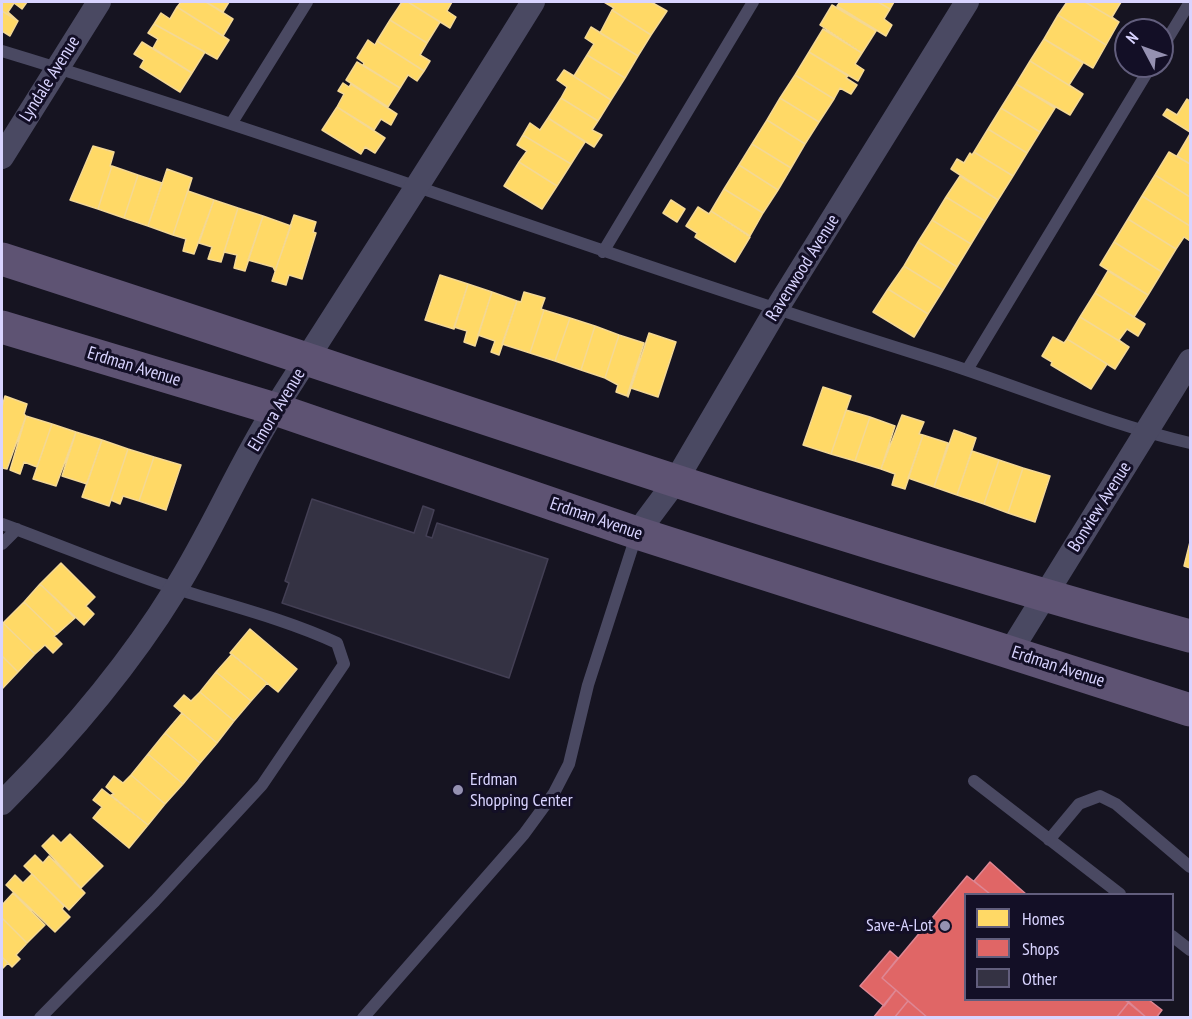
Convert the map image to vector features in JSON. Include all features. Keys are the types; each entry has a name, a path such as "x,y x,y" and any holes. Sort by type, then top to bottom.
{"main road":[{"path":"2,259 307,361 516,427 675,483 1042,596 1191,636"},
{"name":"Erdman Avenue","path":"2,327 275,409 637,533 1191,710"}],"street":[{"name":"Lyndale Avenue","path":"2,157 99,2"},
{"name":"Elmora Avenue","path":"2,803 77,723 123,668 176,588 275,409 419,186 533,2"},
{"name":"Ravenwood Avenue","path":"637,533 675,483 776,310 967,2"},
{"name":"Bonview Avenue","path":"1010,652 1042,596 1191,361"}],"lane":[{"path":"231,124 307,2"},
{"path":"603,252 753,2"},
{"path":"1174,28 1190,2"},
{"path":"2,51 419,186 603,252 776,310 967,370 1147,433 1191,443"},
{"path":"967,370 1144,78"},
{"path":"2,524 176,588 281,619 316,633 337,643 344,664 262,785 155,901 40,1017"},
{"path":"2,544 17,529"},
{"path":"363,1017 524,834 554,793 569,764 588,685 637,533"},
{"path":"974,781 1119,893"},
{"path":"1049,840 1079,804 1100,796 1116,804 1191,867"},
{"path":"1174,937 1191,950"}],"building: Homes":[{"path":"2,2 27,2 22,9 14,3 8,12 18,21 2,11"},
{"path":"181,2 206,2 233,19 223,36 177,7"},
{"path":"206,2 229,2 223,12"},
{"path":"402,2 408,2 440,22 427,43 390,20"},
{"path":"408,2 452,2 447,11 456,17 450,28"},
{"path":"604,2 651,2 667,11 651,35 612,10 614,8"},
{"path":"840,2 878,2 890,9 884,19 892,25 886,36 837,6"},
{"path":"878,2 894,2 890,9"},
{"path":"1067,2 1085,2 1114,19 1114,31 1106,45 1058,15"},
{"path":"1085,2 1121,2 1112,17 1114,19"},
{"path":"832,5 876,31 862,53 820,25"},
{"path":"177,7 229,40 217,59 154,24 161,13 170,19"},
{"path":"612,10 651,35 638,56 600,33"},
{"path":"2,11 18,21 10,36 2,31"},
{"path":"1058,15 1106,45 1093,68 1044,39"},
{"path":"390,20 427,43 420,55 430,61 424,71 377,41"},
{"path":"154,24 205,52 192,73 153,48 158,39 148,33"},
{"path":"591,27 638,56 625,78 587,55 594,44 585,38"},
{"path":"823,29 862,53 855,64 864,70 858,81 809,52"},
{"path":"1044,39 1083,63 1069,85 1083,94 1030,61"},
{"path":"368,40 375,45 377,41 424,71 417,81 408,75 400,88 363,65 364,63 357,58"},
{"path":"142,42 192,73 180,92 140,67 144,60 134,54"},
{"path":"809,52 848,76 846,78 857,85 851,94 840,88 834,99 795,75"},
{"path":"587,55 625,78 611,100 564,70 574,76"},
{"path":"1030,61 1083,94 1070,115 1016,84"},
{"path":"357,62 400,88 388,107 346,80"},
{"path":"564,70 611,100 598,121 561,98 567,87 557,80"},
{"path":"795,75 834,99 819,122 780,98"},
{"path":"343,83 349,87 351,84 397,114 391,125 381,119 374,130 337,107 344,94 338,91"},
{"path":"1016,84 1055,108 1040,132 1001,108"},
{"path":"561,98 598,121 592,130 602,135 594,147 548,118"},
{"path":"780,98 819,122 805,144 767,120"},
{"path":"1187,99 1190,101 1190,132 1163,115 1167,109 1177,115"},
{"path":"337,107 385,138 375,153 365,147 361,154 322,130"},
{"path":"1001,108 1040,132 1027,153 988,129"},
{"path":"548,118 585,142 571,164 523,135 530,123 540,130"},
{"path":"767,120 805,144 791,168 752,144"},
{"path":"988,129 1027,153 1013,176 974,152"},
{"path":"1190,134 1190,164 1177,156"},
{"path":"523,135 571,164 557,186 519,162 527,151 517,145"},
{"path":"752,144 791,168 778,190 739,165"},
{"path":"93,146 114,152 110,166 112,166 98,209 70,200"},
{"path":"974,152 1013,176 998,200 951,169 957,159 964,163 970,153 972,155"},
{"path":"1169,152 1190,164 1190,197 1155,175"},
{"path":"519,162 557,186 542,209 504,186"},
{"path":"739,165 778,190 763,213 724,189"},
{"path":"112,166 138,175 124,218 98,209"},
{"path":"167,169 192,178 173,235 148,226"},
{"path":"138,175 162,183 148,226 124,218"},
{"path":"1155,175 1190,197 1190,226 1142,196"},
{"path":"960,176 998,200 985,221 946,197"},
{"path":"192,178 188,191 214,200 194,254 183,251 186,239 173,235"},
{"path":"724,189 763,213 750,236 711,211"},
{"path":"1142,196 1190,226 1190,241 1184,237 1176,249 1128,219"},
{"path":"946,197 985,221 971,244 932,220"},
{"path":"214,200 238,208 221,262 208,259 212,247 199,243"},
{"path":"671,200 685,209 677,222 663,213"},
{"path":"698,207 709,214 711,211 750,237 735,262 695,237 697,233 686,226"},
{"path":"238,208 263,216 245,271 234,268 237,255 224,252"},
{"path":"294,215 316,222 313,232 316,233 302,279 289,275 286,285 272,281"},
{"path":"263,216 291,226 275,271 273,267 248,260"},
{"path":"1128,219 1176,249 1162,272 1114,242"},
{"path":"932,220 971,244 957,267 918,242"},
{"path":"918,242 957,267 943,290 904,266"},
{"path":"1114,242 1162,272 1148,295 1100,265"},
{"path":"904,266 943,290 928,314 888,289"},
{"path":"1108,271 1148,295 1134,317 1095,293"},
{"path":"440,275 468,284 454,329 425,320"},
{"path":"468,284 492,292 475,346 464,342 467,331 454,327"},
{"path":"888,289 928,314 914,337 873,312"},
{"path":"492,292 517,301 499,355 491,352 495,341 478,335"},
{"path":"524,292 545,298 541,309 544,310 530,353 502,344 517,301 521,302"},
{"path":"1095,293 1145,324 1138,336 1127,329 1119,340 1129,347 1080,317"},
{"path":"544,310 570,318 555,361 530,353"},
{"path":"1080,317 1129,347 1115,369 1067,339"},
{"path":"570,318 595,326 581,370 555,361"},
{"path":"595,326 619,335 605,378 581,370"},
{"path":"649,333 676,342 658,397 631,388 628,397"},
{"path":"619,335 644,343 627,396 616,392 618,385 605,378"},
{"path":"1053,337 1064,343 1067,339 1107,364 1091,389 1051,365 1052,362 1042,356"},
{"path":"823,387 851,396 831,454 803,445"},
{"path":"5,396 27,404 24,414 26,416 7,469 2,468 2,407"},
{"path":"846,410 870,417 855,461 831,454"},
{"path":"902,415 924,422 919,434 923,435 905,489 892,485 895,474 881,469"},
{"path":"26,416 52,424 37,467 24,462 20,474 10,470"},
{"path":"870,417 895,426 881,469 855,461"},
{"path":"52,424 76,432 56,486 33,479"},
{"path":"954,430 976,438 957,495 934,487"},
{"path":"76,432 102,440 87,484 62,476"},
{"path":"923,435 948,443 934,487 908,478"},
{"path":"102,440 128,449 109,506 82,497"},
{"path":"128,449 154,457 139,501 123,496 120,504 111,500"},
{"path":"972,451 999,460 984,504 957,495"},
{"path":"154,457 181,465 166,510 139,501"},
{"path":"999,460 1023,468 1008,513 984,504"},
{"path":"1023,468 1050,476 1035,522 1008,513"},
{"path":"1190,542 1190,568 1184,566"},
{"path":"61,563 95,597 86,606 94,614 84,625 40,584"},
{"path":"40,584 75,618 57,634 24,602"},
{"path":"24,602 57,634 54,636 62,644 53,653 45,645 35,654 3,623"},
{"path":"3,623 35,654 18,672 2,656"},
{"path":"250,629 297,669 278,692 230,653"},
{"path":"232,654 267,683 251,701 216,672"},
{"path":"2,656 18,672 2,689"},
{"path":"216,672 251,701 234,721 200,692"},
{"path":"200,692 234,721 217,743 174,706 184,695 191,701"},
{"path":"182,713 217,743 200,763 165,733"},
{"path":"165,733 200,763 183,784 148,754"},
{"path":"148,754 183,784 165,804 131,775"},
{"path":"131,775 165,804 148,825 111,795 114,794 106,787 114,776 123,783"},
{"path":"102,789 148,825 129,848 93,818 102,807 93,800"},
{"path":"70,834 103,866 81,888 42,846 53,835 61,843"},
{"path":"35,855 43,863 49,856 85,893 69,910 24,866"},
{"path":"32,874 64,906 62,909 70,917 55,932 6,885 15,875 23,883"},
{"path":"13,893 45,925 27,943 2,918 2,905"},
{"path":"2,918 27,943 16,955 20,959 12,967 2,957"},
{"path":"2,957 8,963 2,969"}],"building: Shops":[{"path":"990,862 1025,893 989,893 974,881"},
{"name":"Save-A-Lot","path":"967,876 989,893 964,893 964,1001 1129,1002 1116,1018 928,1018 882,978"},
{"path":"890,951 898,958 882,978 896,990 884,1006 860,986"},
{"path":"896,990 908,1001 894,1018 873,1018"},
{"path":"908,1001 928,1018 894,1018"},
{"path":"1126,1001 1150,1001 1162,1010 1156,1018 1147,1018"},
{"path":"1129,1002 1147,1018 1116,1018"}],"building: Other":[{"path":"312,499 414,533 423,506 434,510 426,536 432,538 437,523 548,559 509,678 282,603 289,583 285,581"}],"place":[{"name":"Erdman Shopping Center","path":"458,790"},
{"name":"Save-A-Lot","path":"945,926"}]}
